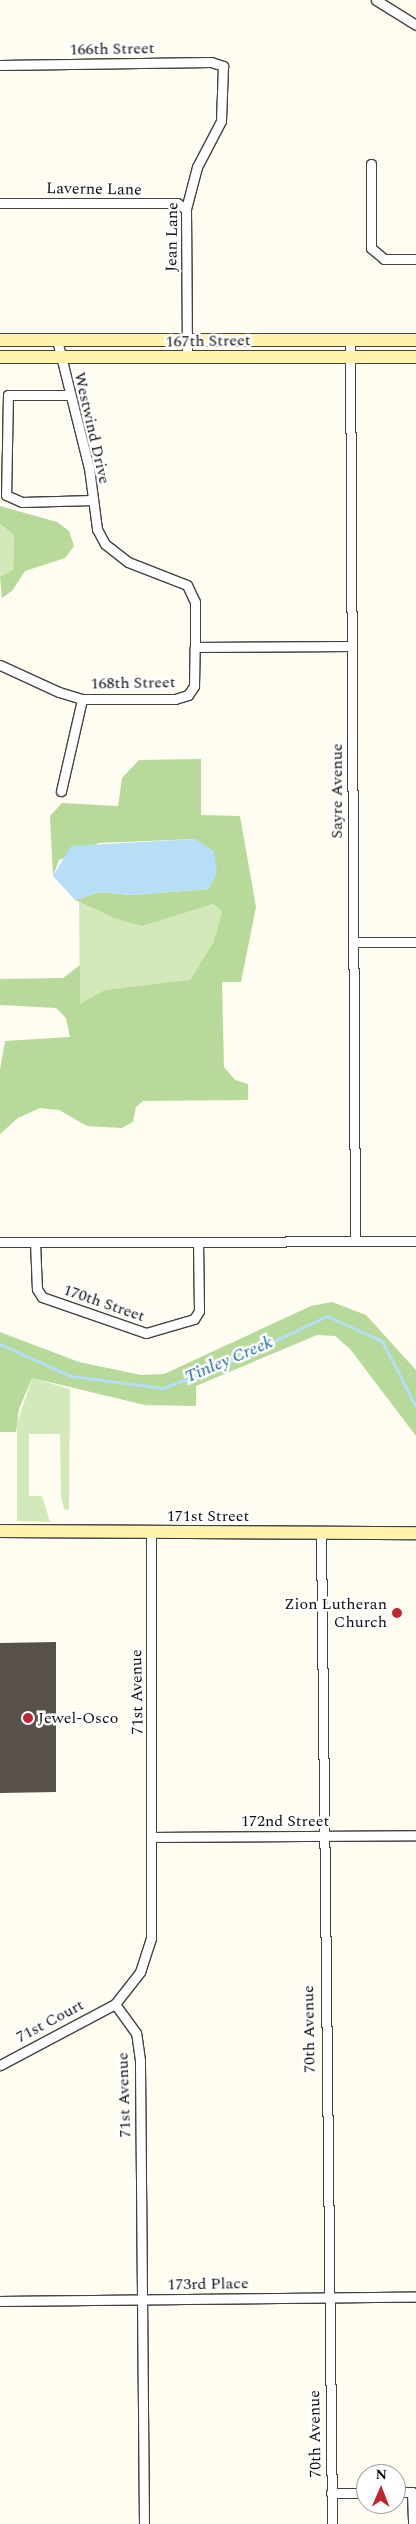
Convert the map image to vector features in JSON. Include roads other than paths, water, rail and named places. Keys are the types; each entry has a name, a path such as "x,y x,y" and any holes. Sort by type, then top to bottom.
{"main road":[{"name":"167th Street","path":"0,340 188,343 416,340"},
{"name":"167th Street","path":"0,357 416,357"},
{"name":"171st Street","path":"0,1531 416,1533"}],"street":[{"path":"376,0 416,25"},
{"name":"166th Street","path":"0,65 211,62 223,66"},
{"name":"Jean Lane","path":"187,357 186,208 197,167 222,121 223,66"},
{"path":"371,164 371,248 376,256 416,259"},
{"name":"Laverne Lane","path":"0,203 177,203 186,208"},
{"name":"Westwind Drive","path":"57,340 68,395 89,468 97,529 114,553 187,585 194,602 195,647"},
{"name":"Sayre Avenue","path":"350,341 355,1241"},
{"path":"68,395 8,395 6,495 22,502 93,500"},
{"path":"195,647 351,646"},
{"name":"168th Street","path":"0,665 59,692 82,698 183,697 194,686 195,647"},
{"path":"61,791 82,698"},
{"path":"353,942 416,942"},
{"path":"0,1242 416,1241"},
{"name":"170th Street","path":"35,1242 37,1289 42,1297 146,1333 194,1319 200,1311 198,1242"},
{"name":"71st Avenue","path":"144,2524 140,2060 136,2033 115,2004 140,1972 152,1938 154,1836 151,1532"},
{"name":"70th Avenue","path":"320,1533 326,2298 332,2524"},
{"name":"172nd Street","path":"154,1836 416,1835"},
{"name":"71st Court","path":"0,2065 115,2004"},
{"name":"173rd Place","path":"0,2301 416,2297"},
{"path":"406,2492 412,2492 413,2524"},
{"path":"331,2493 356,2493"}],"water":[{"path":"195,839 214,851 217,873 209,889 131,895 100,892 75,900 53,876 71,846"}],"waterway":[{"name":"Tinley Creek","path":"0,1344 71,1376 163,1388 219,1367 327,1316 382,1341 416,1407"}],"place":[{"name":"Zion Lutheran Church","path":"397,1613"},
{"name":"Jewel-Osco","path":"28,1718"}]}
